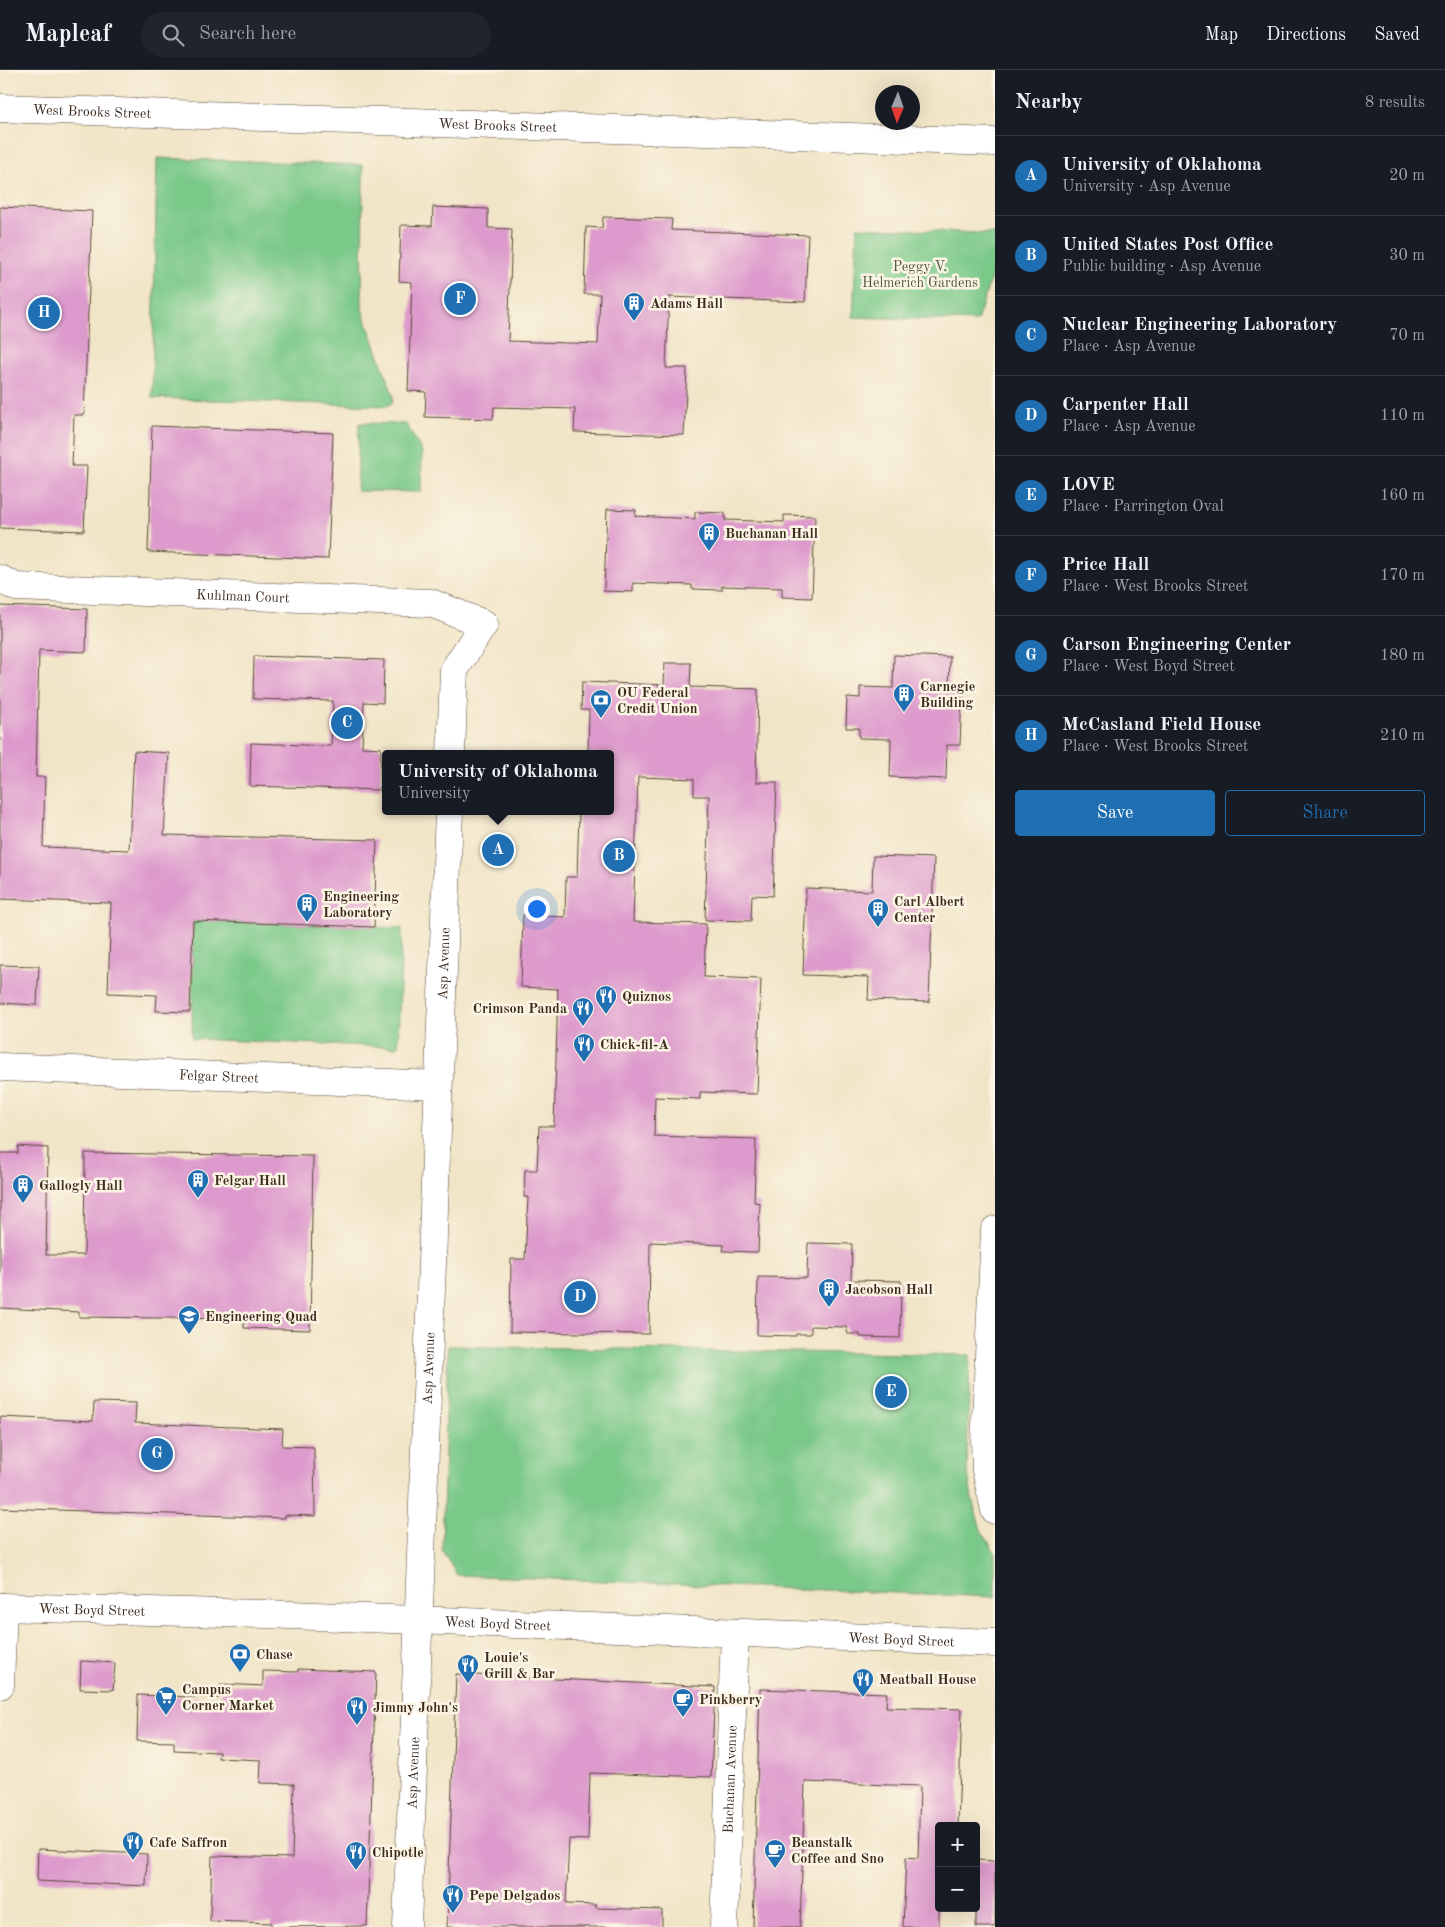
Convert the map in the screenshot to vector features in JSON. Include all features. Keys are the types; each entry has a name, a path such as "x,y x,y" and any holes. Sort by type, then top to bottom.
{"street":[{"name":"West Brooks Street","path":"0,108 995,142"},
{"name":"Kuhlman Court","path":"0,579 16,587 431,603 484,624 454,670 451,750"},
{"name":"Asp Avenue","path":"407,1927 449,815"},
{"name":"Felgar Street","path":"0,1067 438,1085"},
{"path":"995,1230 985,1441 986,1470 995,1510"},
{"name":"West Boyd Street","path":"2,1607 418,1620 995,1644"},
{"path":"0,1685 2,1607"},
{"name":"Buchanan Avenue","path":"724,1927 735,1633"}],"green space":[{"path":"157,158 363,165 362,309 393,395 393,402 387,406 152,398"},
{"name":"Peggy V. Helmerich Gardens","path":"857,227 995,234 995,265 977,321 853,317"},
{"path":"359,423 406,424 422,452 421,492 357,491"},
{"path":"193,921 402,928 398,1047 192,1039"},
{"path":"448,1346 970,1355 967,1468 972,1499 981,1530 995,1552 995,1597 457,1575 442,1550"}],"building":[{"path":"0,207 92,211 84,415 74,415 72,466 87,466 84,531 0,528"},
{"path":"433,207 488,209 488,228 512,229 508,341 598,344 600,294 584,294 586,227 602,228 603,217 672,219 671,230 808,235 805,302 669,297 666,368 687,368 684,435 574,432 575,409 494,407 493,419 425,417 426,392 408,391 412,282 399,281 401,225 432,226"},
{"path":"152,426 333,433 328,559 148,552"},
{"name":"Buchanan Hall","path":"607,509 636,510 635,516 695,519 695,512 725,513 725,520 784,522 784,515 815,516 812,598 782,597 782,588 722,586 722,590 692,589 692,585 633,583 633,592 604,591"},
{"path":"0,606 87,609 86,652 39,650 36,777 45,777 43,847 129,850 134,751 169,753 164,835 377,840 374,927 193,921 190,1012 156,1011 157,995 108,993 111,903 0,899"},
{"name":"Carnegie Building","path":"894,655 950,657 949,690 962,691 960,745 947,745 946,779 890,777 891,739 859,738 859,728 846,728 847,697 860,698 860,687 893,688"},
{"path":"254,656 384,660 383,703 364,702 362,747 381,748 380,790 250,786 251,743 331,746 333,701 253,699"},
{"path":"665,663 691,663 690,687 758,689 756,782 777,782 773,896 752,895 751,921 705,920 709,796 694,796 694,779 638,777 633,922 706,924 704,977 761,979 757,1094 700,1092 700,1099 655,1097 654,1136 756,1139 754,1202 760,1203 758,1252 723,1251 724,1245 650,1242 649,1334 510,1332 511,1259 525,1259 528,1197 524,1197 525,1170 537,1170 539,1126 554,1126 558,989 521,987 523,915 565,917 566,877 577,877 579,815 614,815 614,750 588,750 589,710 581,710 582,682 664,685"},
{"name":"Carl Albert Center","path":"873,856 934,858 929,1002 868,1000 869,977 803,975 806,888 872,891"},
{"path":"0,965 39,966 37,1005 0,1003"},
{"name":"Felgar Hall","path":"18,1146 48,1148 46,1255 84,1255 85,1153 313,1156 310,1330 244,1328 244,1319 79,1317 79,1312 0,1308 0,1153 18,1153"},
{"name":"Jacobson Hall","path":"808,1243 852,1244 851,1280 901,1281 900,1338 860,1337 860,1334 848,1334 846,1327 811,1326 811,1334 796,1334 796,1336 757,1335 758,1277 807,1278"},
{"path":"94,1402 136,1403 135,1423 283,1429 282,1446 314,1447 315,1516 285,1515 285,1518 0,1508 0,1417 93,1421"},
{"path":"81,1661 115,1663 113,1690 80,1689"},
{"path":"298,1669 376,1672 367,1926 271,1927 271,1923 210,1921 212,1856 292,1858 294,1784 260,1783 261,1760 218,1758 219,1752 174,1750 174,1742 137,1741 138,1695 220,1698 221,1684 263,1686 263,1671 298,1672"},
{"path":"456,1674 715,1687 711,1777 590,1773 588,1840 569,1839 566,1904 596,1905 596,1908 662,1910 662,1927 447,1927"},
{"path":"760,1689 887,1693 886,1707 962,1709 958,1822 935,1822 935,1912 939,1912 939,1927 903,1927 906,1857 918,1858 920,1786 805,1782 800,1927 753,1927"},
{"path":"38,1849 147,1854 146,1886 37,1881"},
{"path":"980,1860 995,1861 995,1927 976,1927 976,1912 980,1912"}],"place":[{"name":"Price Hall","path":"460,299"},
{"name":"McCasland Field House","path":"44,313"},
{"name":"Adams Hall","path":"634,322"},
{"name":"Buchanan Hall","path":"709,552"},
{"name":"Carnegie Building","path":"904,713"},
{"name":"OU Federal Credit Union","path":"601,719"},
{"name":"Nuclear Engineering Laboratory","path":"347,723"},
{"name":"University of Oklahoma","path":"498,850"},
{"name":"United States Post Office","path":"619,856"},
{"name":"Engineering Laboratory","path":"307,923"},
{"name":"Carl Albert Center","path":"878,928"},
{"name":"Quiznos","path":"606,1015"},
{"name":"Crimson Panda","path":"583,1027"},
{"name":"Chick-fil-A","path":"584,1063"},
{"name":"Felgar Hall","path":"198,1199"},
{"name":"Gallogly Hall","path":"23,1204"},
{"name":"Carpenter Hall","path":"580,1297"},
{"name":"Jacobson Hall","path":"829,1308"},
{"name":"Engineering Quad","path":"189,1335"},
{"name":"LOVE","path":"891,1392"},
{"name":"Carson Engineering Center","path":"157,1454"},
{"name":"Chase","path":"240,1673"},
{"name":"Louie's Grill & Bar","path":"468,1684"},
{"name":"Meatball House","path":"863,1698"},
{"name":"Campus Corner Market","path":"166,1716"},
{"name":"Pinkberry","path":"683,1718"},
{"name":"Jimmy John's","path":"357,1726"},
{"name":"Cafe Saffron","path":"133,1861"},
{"name":"Beanstalk Coffee and Sno","path":"775,1869"},
{"name":"Chipotle","path":"356,1871"},
{"name":"Pepe Delgados","path":"453,1914"}]}
